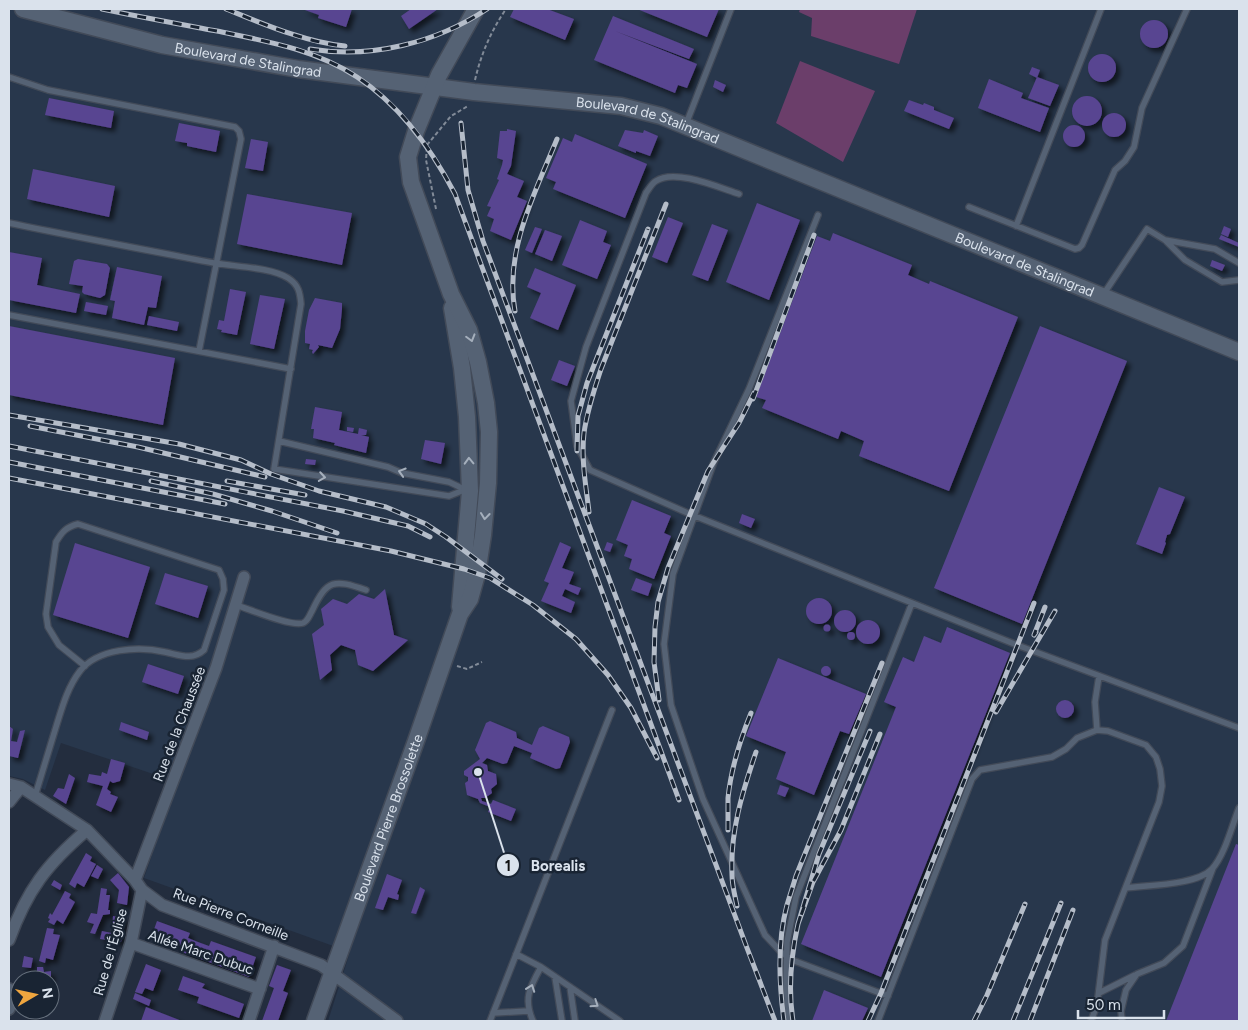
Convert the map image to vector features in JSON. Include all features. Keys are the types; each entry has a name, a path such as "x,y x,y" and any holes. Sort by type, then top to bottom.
{"main road":[{"name":"Boulevard de Stalingrad","path":"23,9 162,45 298,69 435,85 474,92 621,106 661,116 1239,352"},
{"name":"Boulevard Pierre Brossolette","path":"315,1021 460,614 470,599 477,574 487,492 489,432 486,403 478,362 469,330 451,294 410,182 408,156 416,130 435,85 476,9"},
{"path":"435,85 475,81 570,101"},
{"path":"435,85 474,98 570,101"},
{"name":"Boulevard Pierre Brossolette","path":"451,294 467,417 467,490 460,614"},
{"path":"467,490 487,492"}],"street":[{"name":"Rue de la Chaussée","path":"135,880 216,668 244,576"},
{"name":"Rue Pierre Corneille","path":"9,784 21,787 87,830 135,880 142,890 162,904 321,965 397,1021"},
{"path":"9,802 21,787"},
{"path":"9,940 18,914 32,888 64,850 87,830"},
{"name":"Rue de l'Église","path":"107,1021 131,943 142,890"},
{"name":"Allée Marc Dubuc","path":"131,943 260,989"},
{"name":"Allée Marc Dubuc","path":"249,1021 274,946"},
{"path":"9,990 11,1004 9,1009"}],"lane":[{"path":"685,126 731,9"},
{"path":"1016,226 1102,9"},
{"path":"969,207 1075,249 1079,248 1082,245 1114,170 1126,161 1134,147 1142,108 1187,9"},
{"path":"9,77 48,90 235,127 239,132 242,139 199,351"},
{"path":"740,194 698,180 676,177 666,177 656,181 646,193 586,347 571,401 577,446 590,470 696,516 912,603 1098,676 1239,728"},
{"path":"818,214 749,389 714,462 696,516 673,574 664,644 671,705 704,799 765,935 792,960 888,996"},
{"path":"9,223 216,264 272,272 287,277 296,284 300,292 301,304 274,469 449,496 467,490"},
{"path":"1102,296 1147,230 1165,240 1185,260 1222,282 1239,280"},
{"path":"1165,240 1215,249 1239,263"},
{"path":"9,315 291,369"},
{"path":"279,441 388,467 402,473 449,482 467,490"},
{"path":"35,796 66,695 80,671 94,659 132,649 162,651 190,657 198,655 204,650 224,590 223,579 219,570 78,524 68,526 56,542 46,614 48,627 59,645 85,666"},
{"path":"236,605 288,623 301,624 307,621 320,594 329,585 336,583 347,584 366,590"},
{"path":"788,1021 786,984 787,942 796,896 912,603"},
{"path":"1096,730 1095,702 1098,676"},
{"path":"490,1021 612,710"},
{"path":"878,1021 972,779 980,770 1052,757 1077,738 1096,730 1108,731 1146,745 1156,757 1162,786 1160,802 1105,940 1097,1005 1091,1021"},
{"path":"1099,993 1164,963 1183,946 1239,808"},
{"path":"1126,888 1192,880 1204,876 1214,868"},
{"path":"516,954 555,977 620,1021"},
{"path":"533,1021 528,1011 528,991 541,968"},
{"path":"1122,1021 1121,1011 1126,990 1137,974"},
{"path":"555,977 562,1021"},
{"path":"570,987 575,1021"},
{"path":"493,1013 528,1011"}],"path":[{"path":"475,81 481,56 490,35 506,9"},
{"path":"438,214 426,160 427,145 452,116 474,102 474,98"}],"shaded area":[{"path":"9,9 1239,9 1239,1021 328,1021 350,952 144,878 177,782 61,743 45,790 23,779 9,776"},
{"path":"800,9 917,9 899,64 811,36 812,18 799,12"},
{"path":"800,61 875,91 843,162 776,123"}],"building":[{"path":"302,9 352,9 346,27 318,18 319,15"},
{"path":"411,9 438,9 409,29 401,16"},
{"path":"514,9 547,9 574,19 565,40 510,17"},
{"path":"637,9 719,9 707,37"},
{"path":"613,16 694,49 689,59 615,31 697,64 687,88 678,85 675,93 594,60"},
{"path":"1154,20 1164,24 1168,34 1164,44 1154,48 1144,44 1140,34 1144,24"},
{"path":"1102,54 1112,58 1116,68 1112,78 1102,82 1092,78 1088,68 1092,58"},
{"path":"1032,67 1040,70 1037,78 1029,74"},
{"path":"1037,77 1059,85 1050,106 1028,98"},
{"path":"989,79 1023,93 1021,98 1049,108 1040,132 978,108"},
{"path":"715,80 726,85 723,92 713,87"},
{"path":"1087,96 1098,100 1102,111 1098,122 1087,126 1076,122 1072,111 1076,100"},
{"path":"49,98 114,111 111,128 45,115"},
{"path":"909,100 934,107 934,110 954,118 949,129 904,111"},
{"path":"1114,113 1119,114 1125,120 1125,130 1119,136 1114,137 1109,136 1103,130 1102,125 1103,120 1109,114"},
{"path":"179,123 220,131 216,152 187,146 187,143 175,141"},
{"path":"1070,125 1078,125 1085,132 1085,140 1078,147 1070,147 1063,140 1063,132"},
{"path":"507,129 516,131 511,166 507,174 524,181 517,197 527,201 511,240 490,231 494,219 487,216 491,207 487,206 499,180 497,179 503,160 497,158 500,131 507,131"},
{"path":"625,130 643,133 644,130 658,136 650,156 618,146"},
{"path":"575,134 647,164 625,218 553,189 556,182 546,178 563,138 572,142"},
{"path":"251,139 268,142 263,171 245,168"},
{"path":"33,169 115,186 109,217 27,199"},
{"path":"247,194 352,213 342,265 237,244"},
{"path":"757,203 800,220 769,300 726,282"},
{"path":"668,217 683,223 667,263 652,257"},
{"path":"580,220 607,231 603,242 611,245 597,279 562,265"},
{"path":"712,224 728,230 708,281 692,275"},
{"path":"1224,226 1231,229 1228,237 1221,234"},
{"path":"535,227 542,229 532,253 525,250"},
{"path":"545,230 562,236 552,261 535,254"},
{"path":"833,233 912,265 908,275 929,284 930,281 1018,317 949,491 859,456 864,441 841,431 838,439 762,408 766,400 756,397 817,236 830,241"},
{"path":"1221,235 1239,243 1239,247 1219,239"},
{"path":"9,252 42,258 37,285 80,294 76,313 9,300"},
{"path":"78,259 107,264 110,268 105,295 100,298 84,294 82,292 83,286 69,284 74,261"},
{"path":"1212,260 1225,265 1222,271 1210,266"},
{"path":"117,267 162,276 156,308 148,307 144,325 112,318 115,301 110,300"},
{"path":"535,268 576,285 558,330 530,318 541,293 527,287"},
{"path":"230,289 246,292 237,335 221,332 222,330 217,329 219,320 224,321"},
{"path":"260,295 285,299 274,349 250,344"},
{"path":"315,298 342,303 342,309 340,329 332,348 318,345 319,347 313,354 313,350 309,349 310,344 305,343 305,331 309,310"},
{"path":"86,302 108,306 106,315 84,311"},
{"path":"149,316 179,322 177,331 147,325"},
{"path":"9,326 175,358 163,425 9,395"},
{"path":"1040,326 1127,361 1022,624 934,588"},
{"path":"559,360 575,366 567,386 551,380"},
{"path":"315,407 342,412 339,430 358,434 359,428 367,430 366,435 361,435 369,437 366,453 313,438 314,429 311,429"},
{"path":"347,427 354,428 353,432 347,431"},
{"path":"425,440 445,443 441,464 421,459"},
{"path":"306,459 316,460 315,465 305,464"},
{"path":"1159,487 1185,497 1170,534 1167,535 1162,554 1136,544"},
{"path":"632,500 671,516 664,533 671,536 654,579 629,569 632,559 624,556 628,545 616,540"},
{"path":"742,514 755,519 751,528 739,523"},
{"path":"560,542 571,547 562,568 574,572 569,584 581,588 578,595 565,589 562,596 575,602 571,613 541,601 549,583 544,581"},
{"path":"607,542 613,544 610,552 604,550"},
{"path":"75,543 150,567 128,638 53,615"},
{"path":"165,573 208,586 198,618 155,604"},
{"path":"636,578 652,584 648,596 631,590"},
{"path":"385,589 394,635 408,640 373,671 358,665 355,650 341,645 330,655 332,670 320,680 312,634 324,625 321,609 333,599 347,604 359,594 374,599"},
{"path":"819,598 828,602 832,611 828,620 819,624 810,620 806,611 810,602"},
{"path":"841,610 849,610 856,617 856,625 849,632 841,632 834,625 834,617"},
{"path":"868,620 877,623 880,632 877,641 868,644 859,641 856,632 859,623"},
{"path":"827,624 831,628 827,632 823,628"},
{"path":"947,627 1010,653 881,977 801,944 896,707 884,702 903,657 914,662 924,636 941,643"},
{"path":"851,632 855,636 851,640 847,636"},
{"path":"778,658 866,694 849,734 840,731 814,795 776,779 786,752 746,736"},
{"path":"148,664 184,676 178,694 142,682"},
{"path":"824,666 828,666 831,671 830,675 824,676 821,673 821,669"},
{"path":"1065,700 1071,703 1074,709 1071,715 1065,718 1059,715 1056,709 1059,703"},
{"path":"490,721 516,732 517,738 532,745 539,728 543,726 569,737 570,742 560,768 556,769 530,758 532,753 514,746 507,763 503,764 487,758 482,763 487,765 488,771 496,774 497,784 491,789 492,793 485,798 481,798 482,801 491,804 493,800 516,809 511,821 488,812 490,807 480,803 478,799 467,795 465,783 468,781 468,777 464,775 464,771 480,759 475,750 486,723"},
{"path":"121,722 149,732 147,740 119,730"},
{"path":"9,726 13,729 11,741 17,742 20,731 25,730 18,758 9,756"},
{"path":"111,759 125,763 120,781 113,783 110,781 107,789 111,792 110,794 118,797 111,812 96,805 103,786 87,782 89,774 101,776 102,772 107,774"},
{"path":"69,774 75,778 66,804 53,796 58,788 64,789"},
{"path":"780,785 789,788 785,797 777,794"},
{"path":"1236,844 1239,845 1239,1021 1166,1021"},
{"path":"86,853 92,857 90,861 96,864 84,887 77,883 75,888 69,884"},
{"path":"97,865 103,869 98,879 91,876"},
{"path":"118,873 129,887 127,905 117,903 119,890 110,880"},
{"path":"387,874 402,880 397,894 399,895 398,900 388,897 383,910 375,908"},
{"path":"54,880 62,885 60,890 51,885"},
{"path":"420,887 425,890 416,914 411,913"},
{"path":"101,888 107,889 106,895 110,895 108,910 110,910 110,914 103,915 95,934 90,933 94,924 87,922 91,913 97,914"},
{"path":"65,891 71,894 69,898 75,902 63,924 57,920 54,925 48,922 50,919 48,918 50,913 52,915"},
{"path":"113,916 124,918 121,942 100,939 102,931 112,933"},
{"path":"157,921 190,933 188,938 209,946 211,941 256,957 249,977 182,952 184,947 152,935"},
{"path":"47,928 54,929 53,934 60,935 53,960 46,958 45,963 39,961"},
{"path":"24,956 33,958 31,968 22,967"},
{"path":"146,964 161,970 153,991 145,988 142,994 135,992"},
{"path":"277,965 291,970 283,991 288,993 278,1021 262,1021 274,988 269,986"},
{"path":"37,967 43,967 44,970 37,970"},
{"path":"183,976 205,984 202,988 244,1004 239,1018 197,1003 199,997 178,990"},
{"path":"824,990 868,1008 862,1021 812,1021"},
{"path":"135,993 151,1000 149,1006 133,999"},
{"path":"146,1007 182,1021 141,1021"}],"railway":[{"path":"102,9 289,47 324,59 341,67 373,88 388,101 425,144 455,194 679,800"},
{"path":"226,9 300,37 345,46"},
{"path":"310,49 356,52 402,46 446,31 487,9"},
{"path":"461,123 468,190 483,241 775,1021"},
{"path":"515,311 513,289 514,266 518,244 531,201 557,139"},
{"path":"589,512 583,453 584,433 589,409 601,369 666,204"},
{"path":"577,451 578,416 587,383 648,229"},
{"path":"753,399 814,235"},
{"path":"659,700 654,662 655,627 658,602 668,568 708,471 739,423 754,393"},
{"path":"9,415 179,444 241,460 271,474 319,491 386,507 426,524 502,579"},
{"path":"30,426 138,447 265,477"},
{"path":"9,446 343,511 408,526 430,537"},
{"path":"9,462 225,504"},
{"path":"9,478 391,551 464,569 490,578 533,605 576,639 608,675 631,708 657,758"},
{"path":"151,481 213,494 337,533"},
{"path":"227,481 305,495"},
{"path":"868,1021 881,993 1034,603"},
{"path":"1036,632 1034,635 1045,607"},
{"path":"996,712 1055,611"},
{"path":"784,1021 780,948 787,905 796,876 882,663"},
{"path":"728,830 728,798 731,776 751,713"},
{"path":"870,731 819,854 798,924 813,882 841,830 880,734"},
{"path":"737,906 732,879 733,843 738,813 756,752"},
{"path":"1013,1021 1061,903"},
{"path":"974,1021 987,995 1025,904"},
{"path":"1030,1021 1073,910"},
{"path":"793,1021 791,972 798,924"}],"place":[{"name":"Borealis","path":"478,772"}]}
